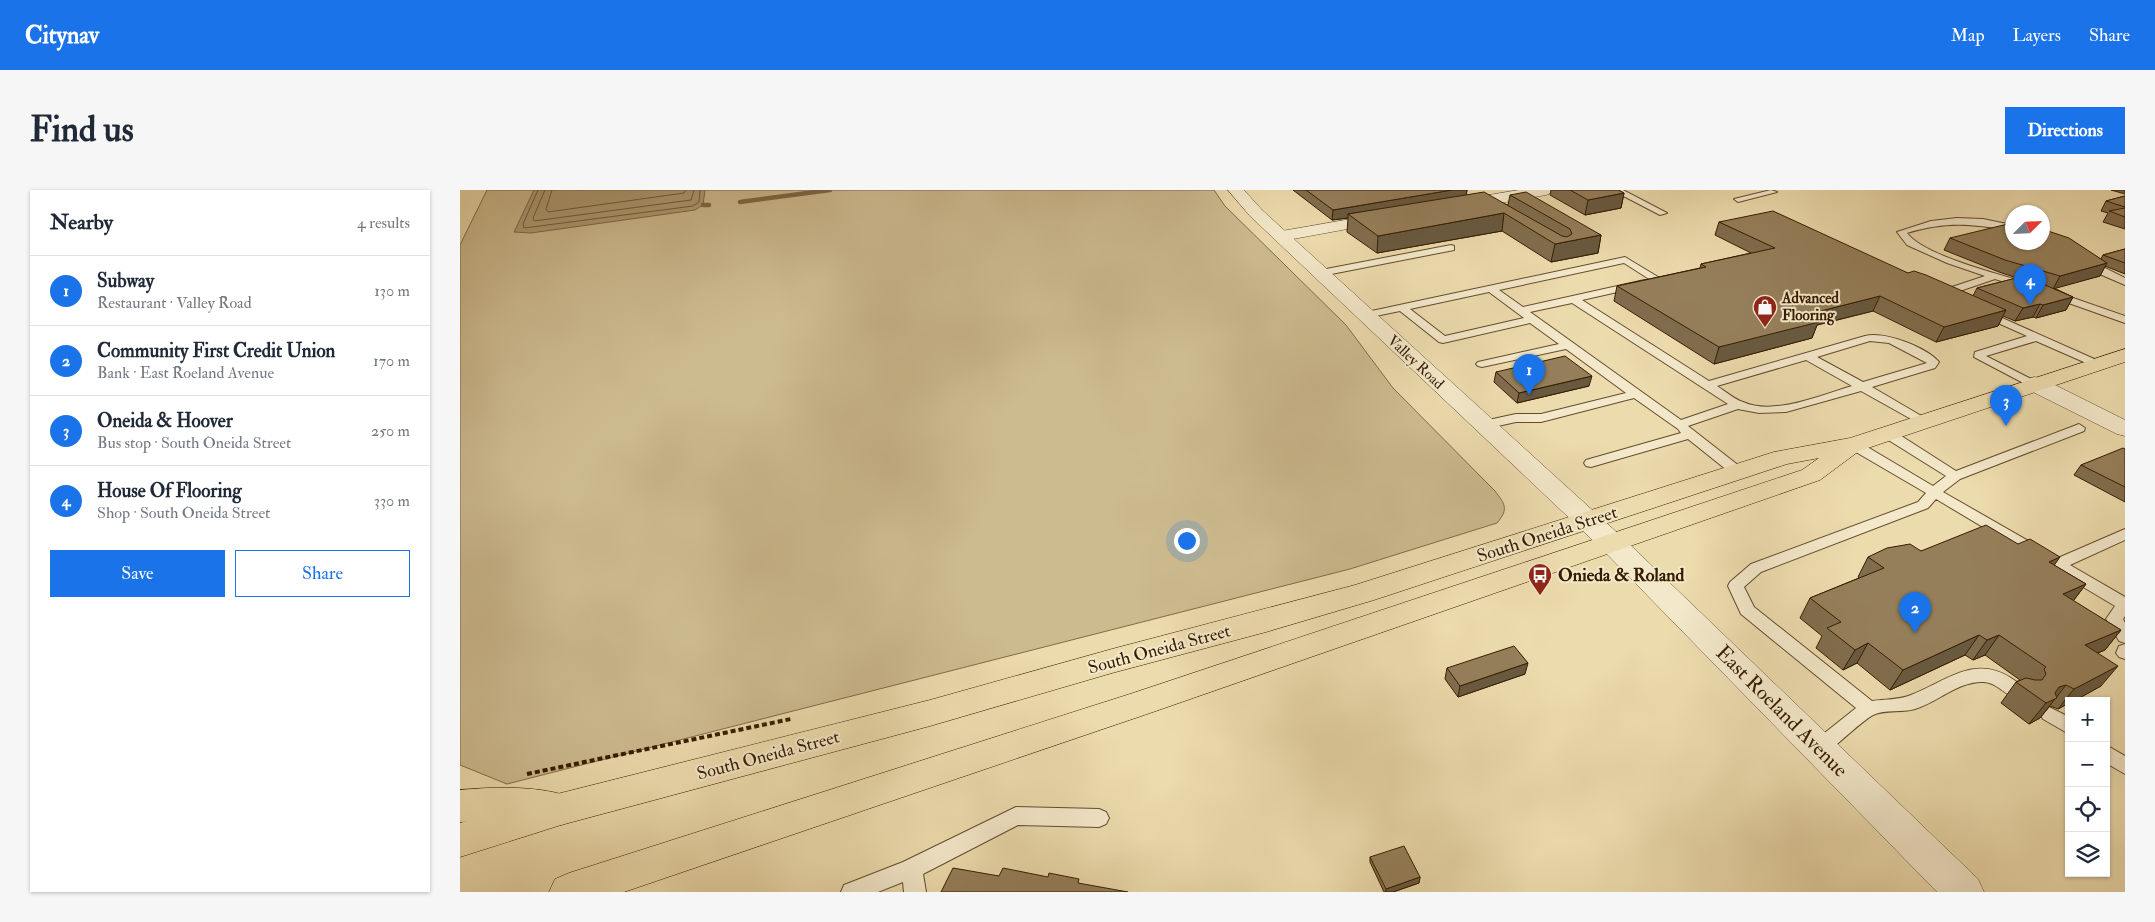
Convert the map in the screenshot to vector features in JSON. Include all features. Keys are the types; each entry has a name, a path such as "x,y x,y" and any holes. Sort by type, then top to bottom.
{"main road":[{"name":"South Oneida Street","path":"569,892 1141,703 1600,532 1738,472 1783,457 1854,445 2125,355"},
{"name":"South Oneida Street","path":"460,840 561,809 930,713 1373,590 1600,532 1811,475 1854,445"},
{"path":"460,806 488,802 510,802 561,809"}],"street":[{"name":"Valley Road","path":"1236,190 1256,212 1600,532"},
{"path":"1443,208 1485,204 1501,194 1546,190"},
{"path":"1282,236 1396,216"},
{"path":"2035,384 2125,429"},
{"name":"East Roeland Avenue","path":"1600,532 1964,892"}],"lane":[{"path":"1616,190 1663,213"},
{"path":"1738,199 1782,190"},
{"path":"2005,226 1964,220 1930,223 1902,232 1910,243 1950,261 2060,296 2125,320"},
{"path":"1321,273 1451,248"},
{"path":"2079,256 2098,270 2125,282"},
{"path":"1366,315 1625,260 1658,280 1521,311"},
{"path":"1958,301 1936,291 1994,276"},
{"path":"1490,288 1679,425 1738,472"},
{"path":"1572,299 1738,406 1758,411 1774,411 1863,387 1931,366 1933,362 1890,339 1880,337 1869,338 1707,385"},
{"path":"1401,308 1442,340 1533,319"},
{"path":"1976,309 2096,364"},
{"path":"2035,384 1980,357 1979,354 2037,338"},
{"path":"1482,364 1568,345"},
{"path":"1807,356 1924,421"},
{"path":"1484,424 1516,418 1542,418 1636,394"},
{"path":"1679,425 1738,406"},
{"path":"1869,708 1746,610 1736,586 1756,568 1923,505 1934,492 1955,476 2079,428"},
{"path":"1887,433 1955,476"},
{"path":"1592,463 1690,434"},
{"path":"1854,445 2125,605 2114,619 2125,637"},
{"path":"2056,565 2125,534"},
{"path":"1819,748 1869,708 1912,703 1962,678 1982,675 1996,677 2020,693"},
{"path":"2049,714 2065,724"},
{"path":"2110,756 2125,766"},
{"path":"852,892 911,869 1016,816 1099,818"},
{"path":"911,869 915,892"}],"path":[{"path":"517,775 800,717"}],"shaded area":[{"path":"487,190 1214,190 1225,206 1346,325 1393,388 1495,491 1503,503 1503,514 1497,523 1350,569 507,784 460,765 460,245"}],"water":[{"path":"534,190 705,190 703,205 695,210 531,233 514,232"}],"building":[{"path":"1306,190 1452,190 1333,210"},
{"path":"1570,190 1618,190 1624,193 1588,200"},
{"path":"1484,192 1562,236 1567,237 1572,234 1570,229 1510,195 1526,192 1601,235 1555,244 1504,213 1378,236 1348,214"},
{"path":"2125,196 2125,207 2106,201"},
{"path":"2125,208 2125,217 2109,211"},
{"path":"1773,211 1908,273 1914,271 1926,275 2006,310 1944,327 1880,296 1805,315 1819,322 1719,347 1617,286 1706,267 1701,264 1775,248 1719,222"},
{"path":"2005,225 2005,250 2050,250 2050,232 2069,238 2107,263 2060,276 2005,260 1950,238"},
{"path":"2125,249 2125,263 2103,255"},
{"path":"2024,276 2073,297 2023,308 1977,288"},
{"path":"1565,356 1592,376 1519,393 1496,372"},
{"path":"2123,448 2125,449 2125,487 2081,465"},
{"path":"1986,525 2018,544 2030,539 2060,557 2049,562 2086,584 2063,594 2121,630 2085,645 2118,666 2074,689 2066,685 2059,687 2055,693 2057,698 2046,703 2016,682 2026,678 2042,680 2046,674 2044,669 2046,667 1999,635 1987,640 1979,635 1903,670 1868,643 1855,650 1827,628 1841,622 1810,598 1884,568 1868,557 1887,548 1910,544 1921,551"},
{"path":"1514,646 1528,663 1460,686 1447,668"},
{"path":"1404,846 1420,877 1386,889 1370,857"},
{"path":"953,868 999,876 1003,868 1048,877 1049,873 1079,879 1078,883 1128,892 941,892"}],"waterway":[{"path":"740,202 830,190"},
{"path":"703,205 709,205"}],"place":[{"name":"House Of Flooring","path":"2030,305"},
{"name":"Advanced Flooring","path":"1765,328"},
{"name":"Subway","path":"1529,395"},
{"name":"Oneida & Hoover","path":"2006,426"},
{"name":"Onieda & Roland","path":"1540,596"},
{"name":"Community First Credit Union","path":"1915,633"}]}
